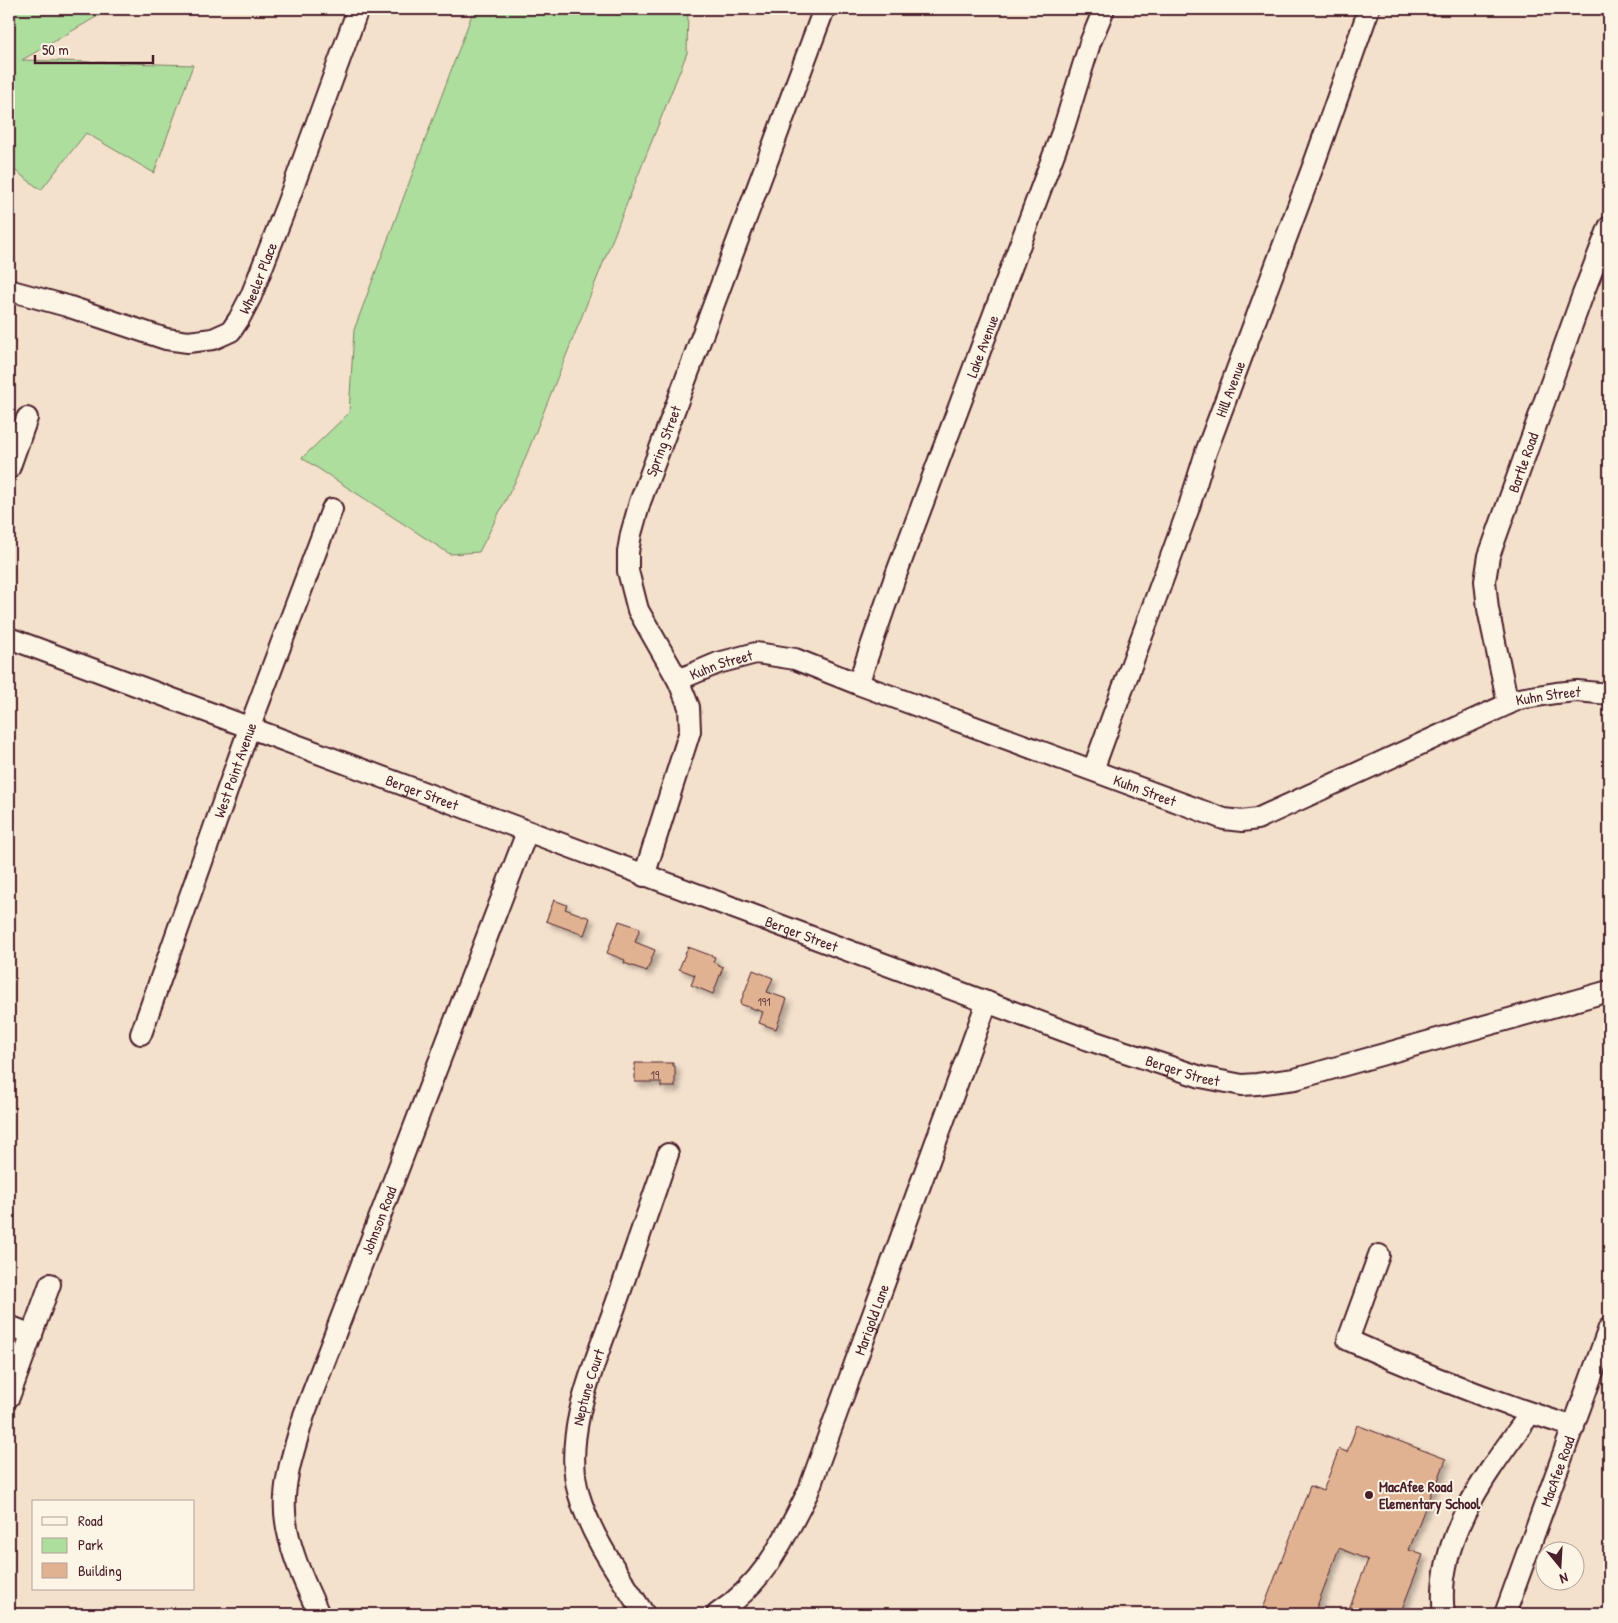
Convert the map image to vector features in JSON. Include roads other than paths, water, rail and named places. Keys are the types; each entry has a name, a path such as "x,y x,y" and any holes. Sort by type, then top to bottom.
{"street":[{"name":"Wheeler Place","path":"12,291 67,306 166,339 188,342 213,339 231,331 251,296 287,204 358,9"},
{"name":"Spring Street","path":"644,876 690,731 689,708 678,680 638,610 628,571 628,552 631,534 644,493 824,9"},
{"name":"Lake Avenue","path":"858,684 898,571 1064,127 1090,43 1104,9"},
{"name":"Hill Avenue","path":"1093,770 1188,510 1206,452 1315,162 1369,9"},
{"name":"Bartle Road","path":"1508,704 1488,610 1485,580 1489,556 1573,322 1609,228"},
{"path":"9,468 27,418"},
{"name":"West Point Avenue","path":"141,1034 249,728 332,508"},
{"name":"Berger Street","path":"9,638 1083,1038 1201,1077 1242,1084 1294,1079 1609,991"},
{"name":"Kuhn Street","path":"678,680 718,663 756,653 796,659 858,684 1224,819 1242,822 1257,819 1519,699 1556,693 1609,694"},
{"name":"Johnson Road","path":"319,1614 295,1557 288,1530 285,1498 304,1415 527,832"},
{"name":"Marigold Lane","path":"717,1614 731,1605 758,1578 779,1549 808,1492 987,1002"},
{"name":"Neptune Court","path":"644,1614 592,1532 578,1494 573,1464 577,1421 587,1387 668,1154"},
{"path":"1379,1255 1348,1340 1530,1414 1574,1428"},
{"path":"9,1397 50,1284"},
{"path":"9,1326 32,1335"},
{"name":"MacAfee Road","path":"1505,1614 1609,1328"},
{"path":"1444,1614 1443,1581 1462,1518 1483,1480 1530,1414"}],"place":[{"name":"MacAfee Road Elementary School","path":"1369,1495"}]}
